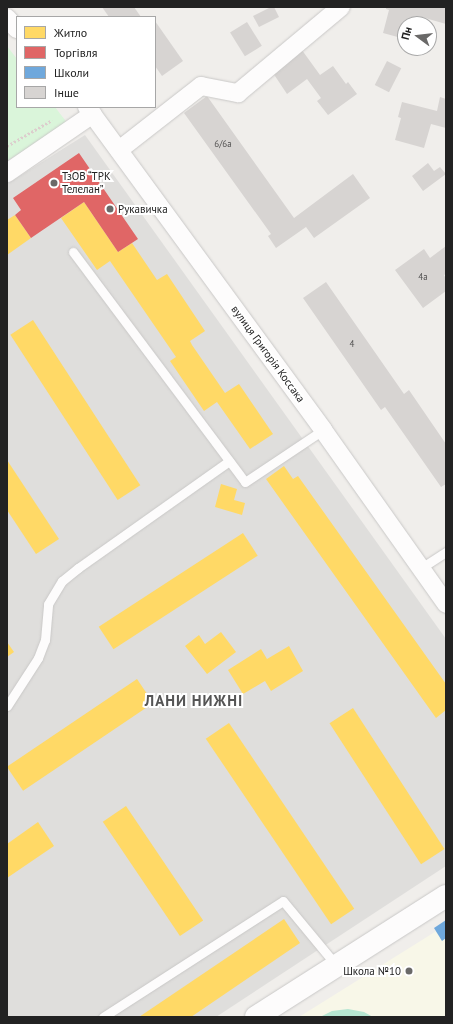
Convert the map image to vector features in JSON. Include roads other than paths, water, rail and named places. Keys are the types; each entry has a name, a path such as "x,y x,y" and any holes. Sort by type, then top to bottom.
{"street":[{"path":"119,150 201,86 238,93 341,7"},
{"path":"7,18 16,28"},
{"path":"7,173 90,110"},
{"name":"вулиця Григорія Коссака","path":"90,110 324,430 446,604"},
{"path":"256,1017 446,896"}],"lane":[{"path":"73,252 245,482 324,430"},
{"path":"7,706 38,658 45,640 48,604 62,581 78,568 229,461"},
{"path":"421,568 446,552"},
{"path":"103,1017 283,901 336,965"}],"place":[{"name":"ТзОВ “ТРК Телелан”","path":"54,183"},
{"name":"Рукавичка","path":"110,209"},
{"name":"Школа №10","path":"409,971"}],"district":[{"name":"ЛАНИ НИЖНІ","path":"194,701"}]}
